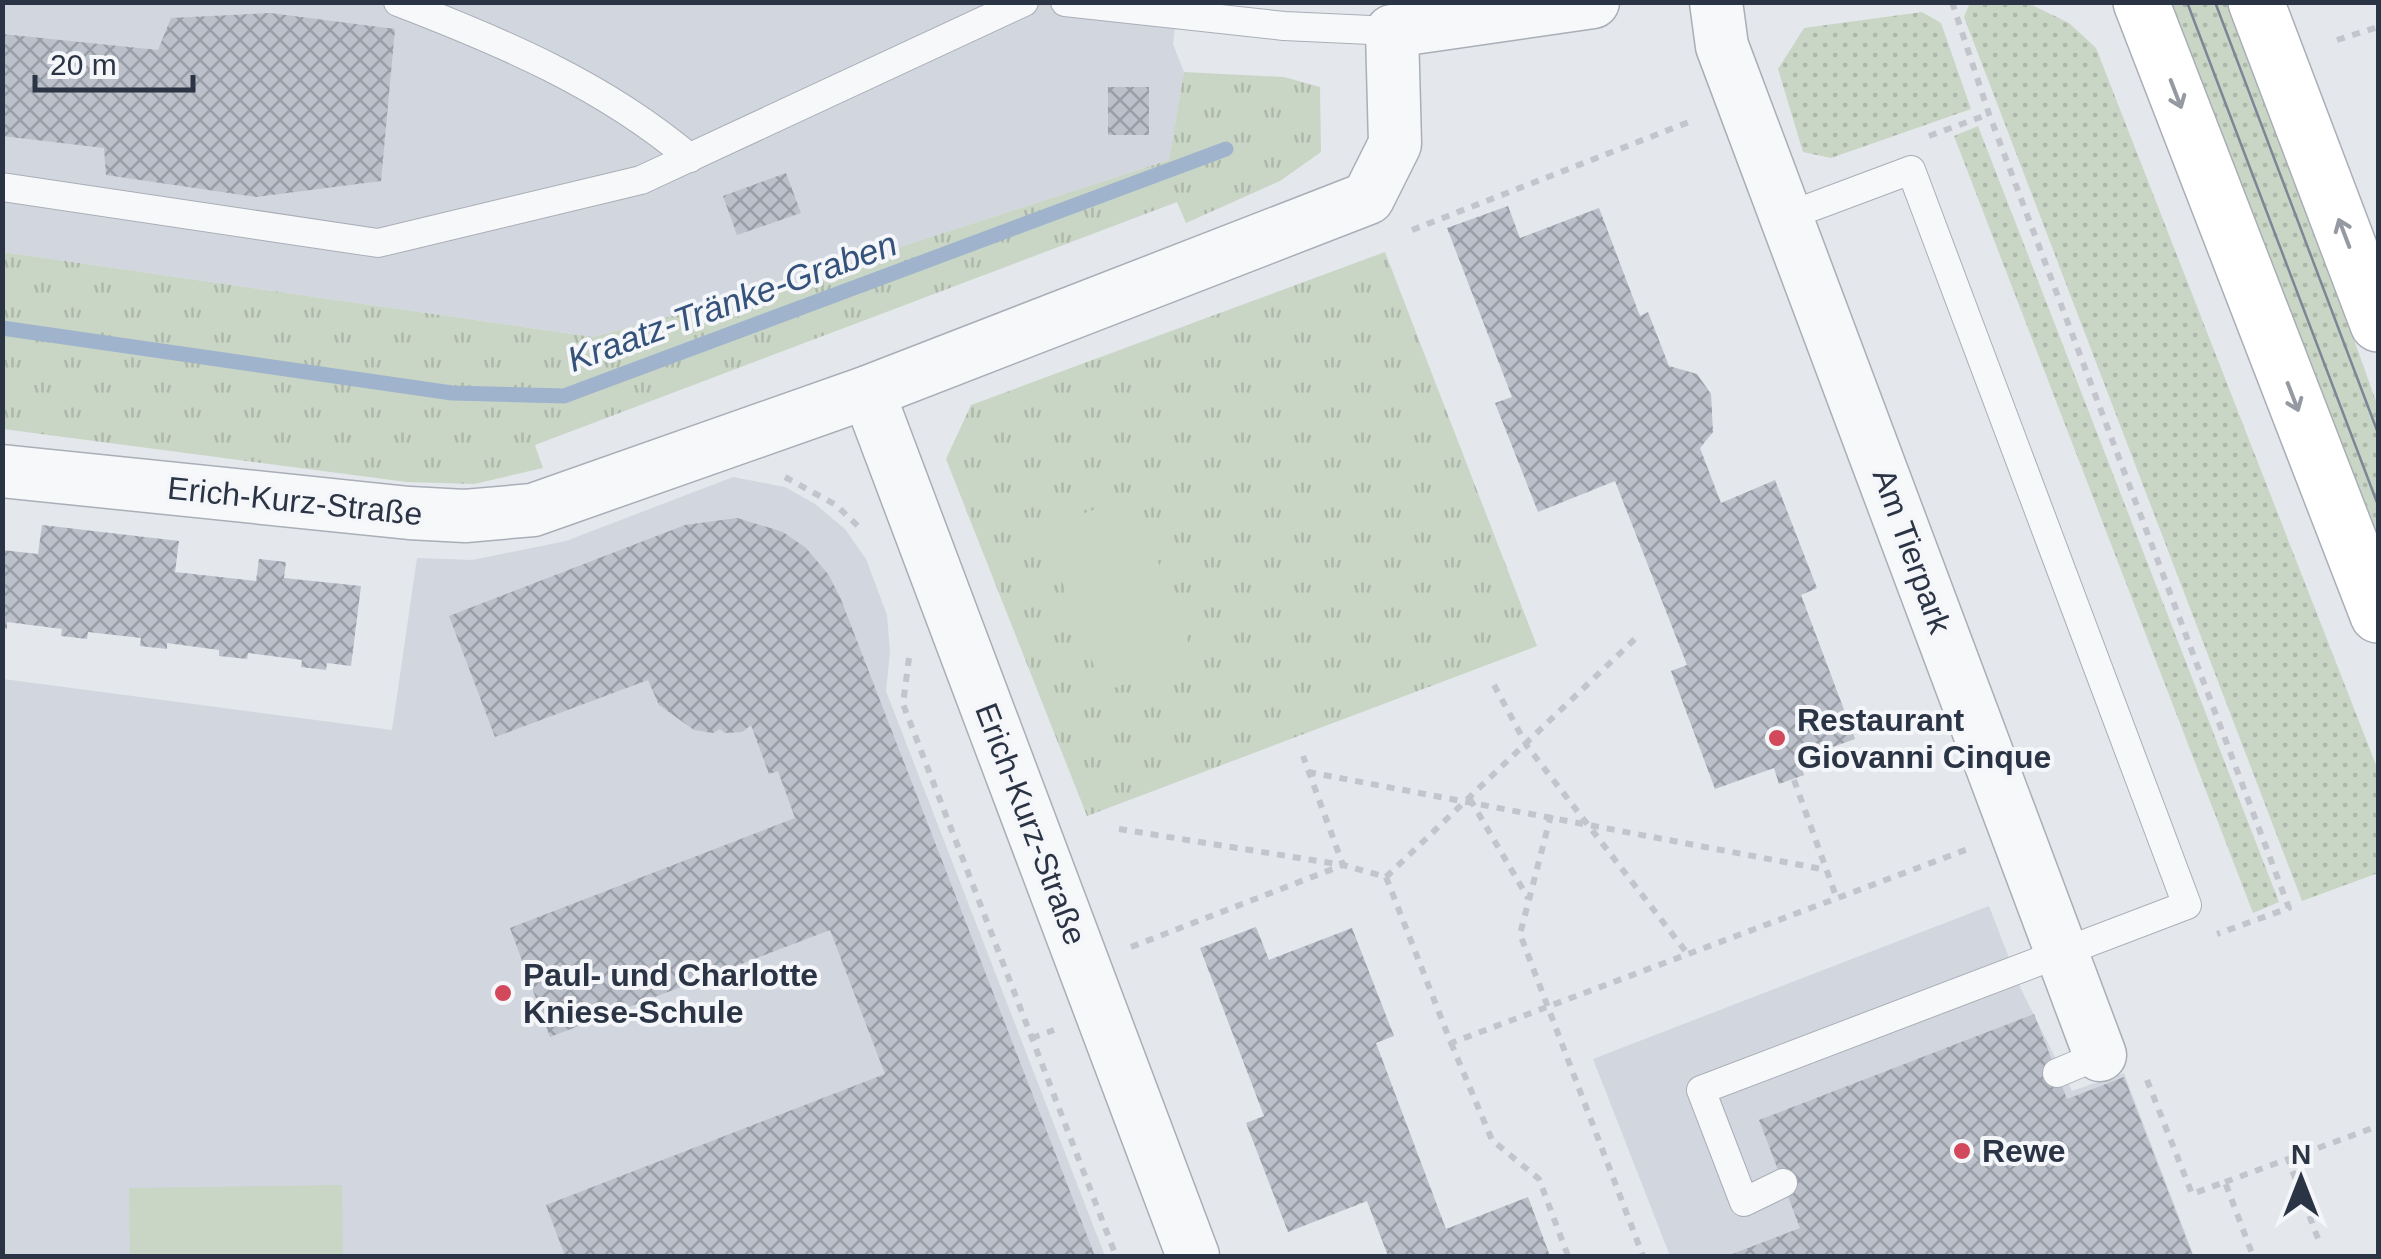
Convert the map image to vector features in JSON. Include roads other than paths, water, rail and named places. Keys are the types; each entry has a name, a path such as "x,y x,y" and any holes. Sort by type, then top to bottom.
{"main road":[{"path":"2142,2 2378,615"},
{"path":"2256,2 2378,324"}],"street":[{"path":"1392,31 1593,2"},
{"name":"Am Tierpark","path":"1716,2 1722,46 2061,952 2078,1064"},
{"name":"Erich-Kurz-Straße","path":"2,471 465,516 533,510 868,392 1368,198 1395,144 1392,31"},
{"name":"Erich-Kurz-Straße","path":"868,392 1193,1256"}],"lane":[{"path":"398,2 571,76 656,129 690,158"},
{"path":"2,188 378,243 642,180 1024,2"},
{"path":"1066,2 1284,26 1392,31"},
{"path":"1783,1182 1744,1202 1700,1090 2187,905 1911,170 1788,216"}],"waterway":[{"name":"Kraatz-Tränke-Graben","path":"2,328 452,393 564,396 1226,149"}],"tram line":[{"path":"2187,2 2378,505"},
{"path":"2215,2 2378,433"}],"place":[{"name":"Restaurant Giovanni Cinque","path":"1777,738"},
{"name":"Paul- und Charlotte Kniese-Schule","path":"503,993"},
{"name":"Rewe","path":"1962,1151"}]}
